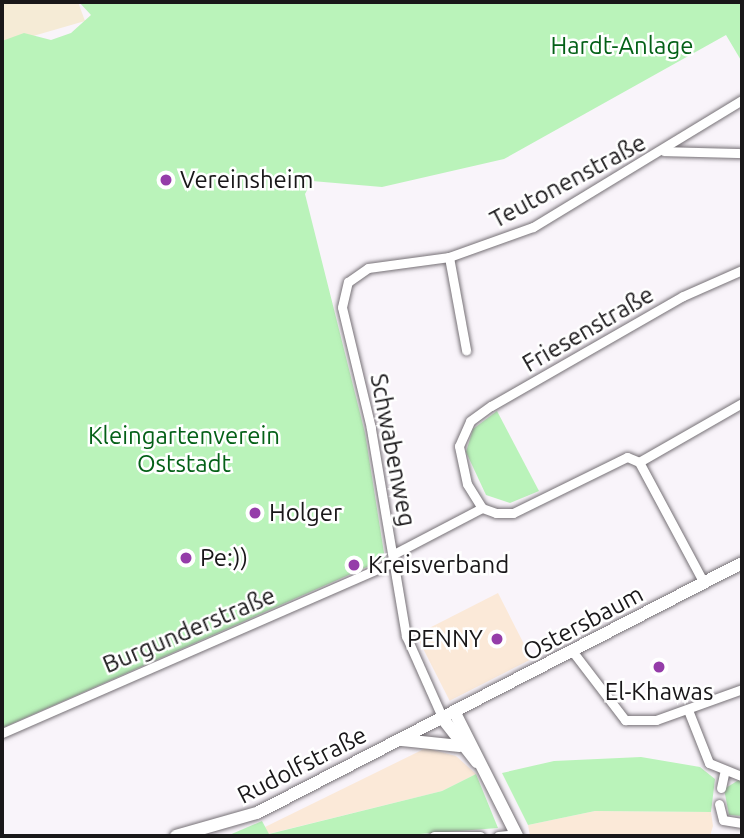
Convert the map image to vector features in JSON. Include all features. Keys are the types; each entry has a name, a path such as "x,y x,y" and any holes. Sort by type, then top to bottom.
{"street":[{"name":"Teutonenstraße","path":"342,307 356,272 449,257 533,227 664,151 742,100"},
{"path":"664,151 742,153"},
{"path":"449,257 466,350"},
{"name":"Friesenstraße","path":"482,508 461,469 462,432 491,405 683,296 742,270"},
{"name":"Schwabenweg","path":"342,307 393,558 406,636 449,716"},
{"path":"639,463 742,403"},
{"path":"482,508 513,513 626,457 639,463 704,583"},
{"name":"Burgunderstraße","path":"2,733 393,558 482,508"},
{"name":"Ostersbaum","path":"449,716 742,563"},
{"path":"573,652 616,716 656,720 742,689"},
{"path":"688,710 709,763 724,774 742,776"},
{"path":"449,716 460,747 486,770"},
{"path":"449,716 486,770 516,835 498,836"},
{"name":"Rudolfstraße","path":"176,836 257,813 449,716"},
{"path":"399,740 460,747"},
{"path":"721,788 724,774"},
{"path":"719,804 723,820 742,823"},
{"path":"435,836 480,836"}],"shaded area":[{"path":"2,2 78,2 85,21 2,45"},
{"path":"498,593 532,659 450,701 416,635"},
{"path":"426,748 456,756 476,774 442,791 268,834 265,827"},
{"path":"595,811 711,812 713,826 710,836 530,836 528,825"}],"green space":[{"name":"Kleingartenverein Oststadt","path":"79,2 742,2 742,62 726,35 504,159 382,187 312,181 305,194 365,433 385,559 2,728 2,41 24,33 51,40 71,33 91,15"},
{"path":"497,411 539,491 510,503 486,495 466,452 473,429"},
{"path":"641,757 700,767 715,779 711,812 595,811 528,825 502,773 554,761"},
{"path":"476,774 498,828 394,836 227,836 262,821 269,834 442,791"},
{"path":"742,778 742,816 729,815 724,789"}],"place":[{"name":"Vereinsheim","path":"166,180"},
{"name":"Holger","path":"255,513"},
{"name":"Pe:))","path":"186,558"},
{"name":"Kreisverband","path":"354,565"},
{"name":"PENNY","path":"497,639"},
{"name":"El-Khawas","path":"659,667"}],"park label":[{"name":"Hardt-Anlage","path":"622,46"}]}
